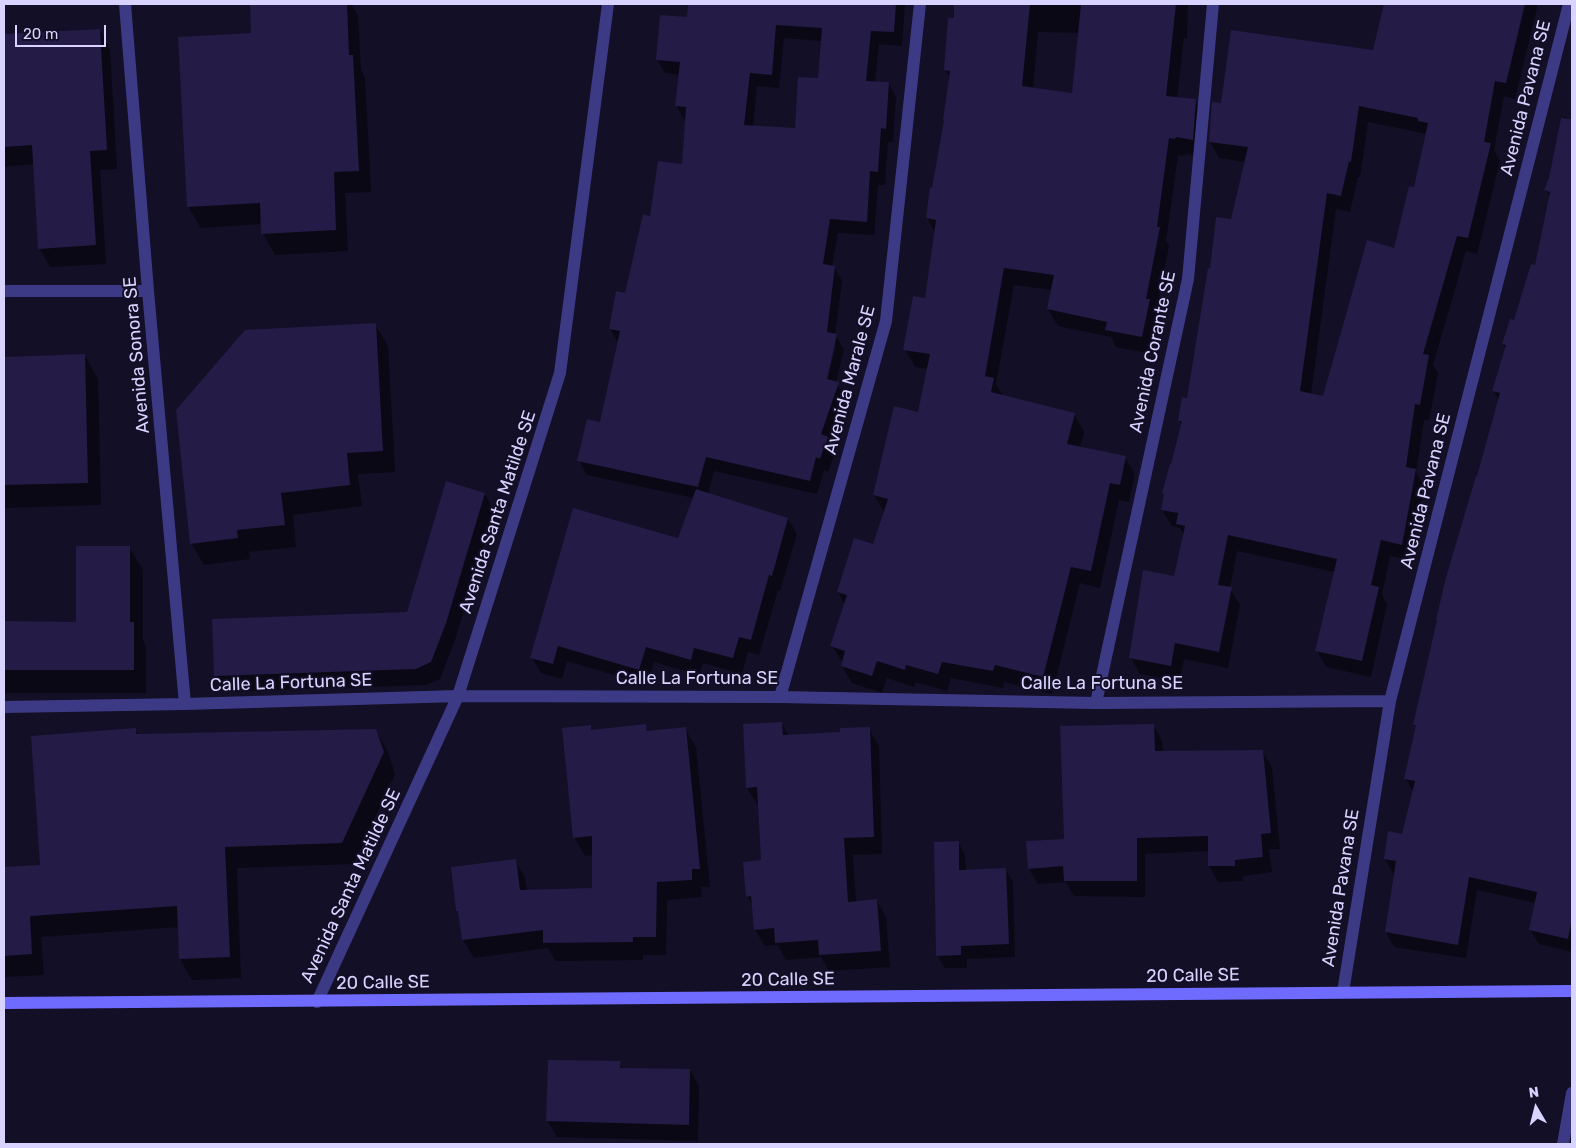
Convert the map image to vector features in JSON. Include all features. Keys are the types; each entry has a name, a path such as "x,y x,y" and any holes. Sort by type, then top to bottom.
{"street":[{"name":"Avenida Sonora SE","path":"125,4 148,290 185,704"},
{"name":"Avenida Santa Matilde SE","path":"317,1002 458,696 560,373 608,4"},
{"name":"Avenida Marale SE","path":"780,697 886,321 920,4"},
{"name":"Avenida Corante SE","path":"1096,703 1188,279 1213,4"},
{"name":"Avenida Pavana SE","path":"1343,992 1390,701 1569,4"},
{"path":"4,291 148,290"},
{"name":"Calle La Fortuna SE","path":"4,707 458,696 780,697 1096,703 1390,701"},
{"name":"20 Calle SE","path":"4,1003 1572,991"},
{"path":"1563,1144 1572,1093"}],"building":[{"path":"250,4 347,4 349,55 353,55 359,171 334,172 336,230 261,234 260,203 187,207 178,37 251,33"},
{"path":"688,4 896,4 894,32 871,31 866,81 889,82 886,129 881,128 878,172 870,171 867,222 830,219 823,264 835,266 827,332 837,334 827,379 839,382 821,434 828,437 820,459 816,457 810,481 706,457 698,487 577,461 587,419 600,422 620,331 609,329 616,291 625,293 643,214 650,216 658,161 682,164 686,107 675,106 680,62 656,60 660,15 687,17","holes":["776,25 822,28 818,78 798,77 795,128 744,125 750,73 772,75"]},
{"path":"954,4 1030,4 1022,86 1072,93 1081,4 1176,4 1166,96 1196,99 1193,140 1176,137 1175,139 1169,138 1157,227 1160,227 1146,299 1150,299 1142,337 1105,330 1107,322 1047,309 1054,275 1004,268 985,376 994,378 991,392 1075,413 1067,444 1126,456 1120,485 1110,483 1091,571 1071,567 1043,677 995,665 993,671 942,662 938,674 906,665 905,670 877,661 872,676 841,666 845,651 830,646 847,595 837,592 854,538 873,544 888,499 873,495 894,406 918,412 930,354 903,350 913,296 925,298 936,220 926,218 930,187 932,188 944,120 950,71 944,70 948,18 954,18"},
{"path":"1384,4 1525,4 1506,83 1495,81 1484,142 1491,143 1468,238 1457,236 1423,354 1429,355 1420,405 1415,404 1406,467 1416,469 1402,545 1381,540 1371,585 1379,587 1362,661 1315,651 1337,559 1228,535 1218,585 1232,587 1219,652 1175,643 1171,666 1129,658 1143,570 1174,576 1185,526 1176,524 1178,513 1161,510 1164,494 1162,493 1182,421 1178,421 1182,397 1187,398 1208,268 1210,269 1216,217 1231,219 1248,147 1209,142 1212,102 1221,103 1231,30 1373,50","holes":["1359,106 1418,118 1418,121 1428,123 1414,187 1409,186 1394,248 1367,240 1323,396 1300,391 1327,193 1341,196 1349,161 1351,162"]},
{"path":"100,29 107,150 90,151 96,245 38,249 32,145 4,147 4,34"},
{"path":"1561,118 1572,119 1572,918 1568,939 1529,930 1537,892 1469,877 1458,945 1385,932 1396,861 1384,859 1388,831 1402,834 1415,781 1404,779 1416,725 1413,725 1436,620 1445,581 1500,393 1492,391 1506,345 1502,344 1510,319 1514,320 1531,264 1535,265 1550,192 1544,190 1549,178"},
{"path":"376,323 383,451 347,453 350,485 281,493 285,525 237,530 238,538 190,544 176,410 245,330"},
{"path":"85,354 88,483 4,485 4,357"},
{"path":"446,481 485,493 446,623 431,662 416,669 214,676 212,619 407,612"},
{"path":"696,489 788,518 772,576 769,575 751,640 739,637 733,658 694,648 691,660 646,647 639,670 558,646 553,664 530,658 573,508 678,538"},
{"path":"76,546 130,546 130,622 134,622 134,670 4,670 4,621 76,622"},
{"path":"782,722 783,735 840,732 840,728 870,727 874,837 844,838 848,902 877,899 881,951 819,955 818,940 775,943 774,928 754,930 751,896 746,897 743,862 761,860 757,787 746,788 743,724"},
{"path":"646,724 647,731 686,727 700,869 692,869 692,880 657,882 656,937 633,937 633,942 543,943 543,930 462,940 458,911 456,911 451,867 516,859 520,890 592,888 592,836 573,838 562,728 591,725 591,730"},
{"path":"1154,724 1155,751 1263,750 1271,833 1261,834 1263,857 1235,860 1235,866 1208,866 1208,836 1137,838 1137,881 1064,881 1063,866 1028,869 1026,841 1064,839 1060,726"},
{"path":"136,728 136,734 376,729 384,752 342,843 225,847 230,957 179,959 177,906 30,916 32,954 4,956 4,867 40,865 31,736"},
{"path":"959,841 959,870 1006,868 1009,944 961,946 961,955 936,956 934,842"},
{"path":"548,1060 621,1061 620,1068 690,1069 689,1125 546,1121"}]}
